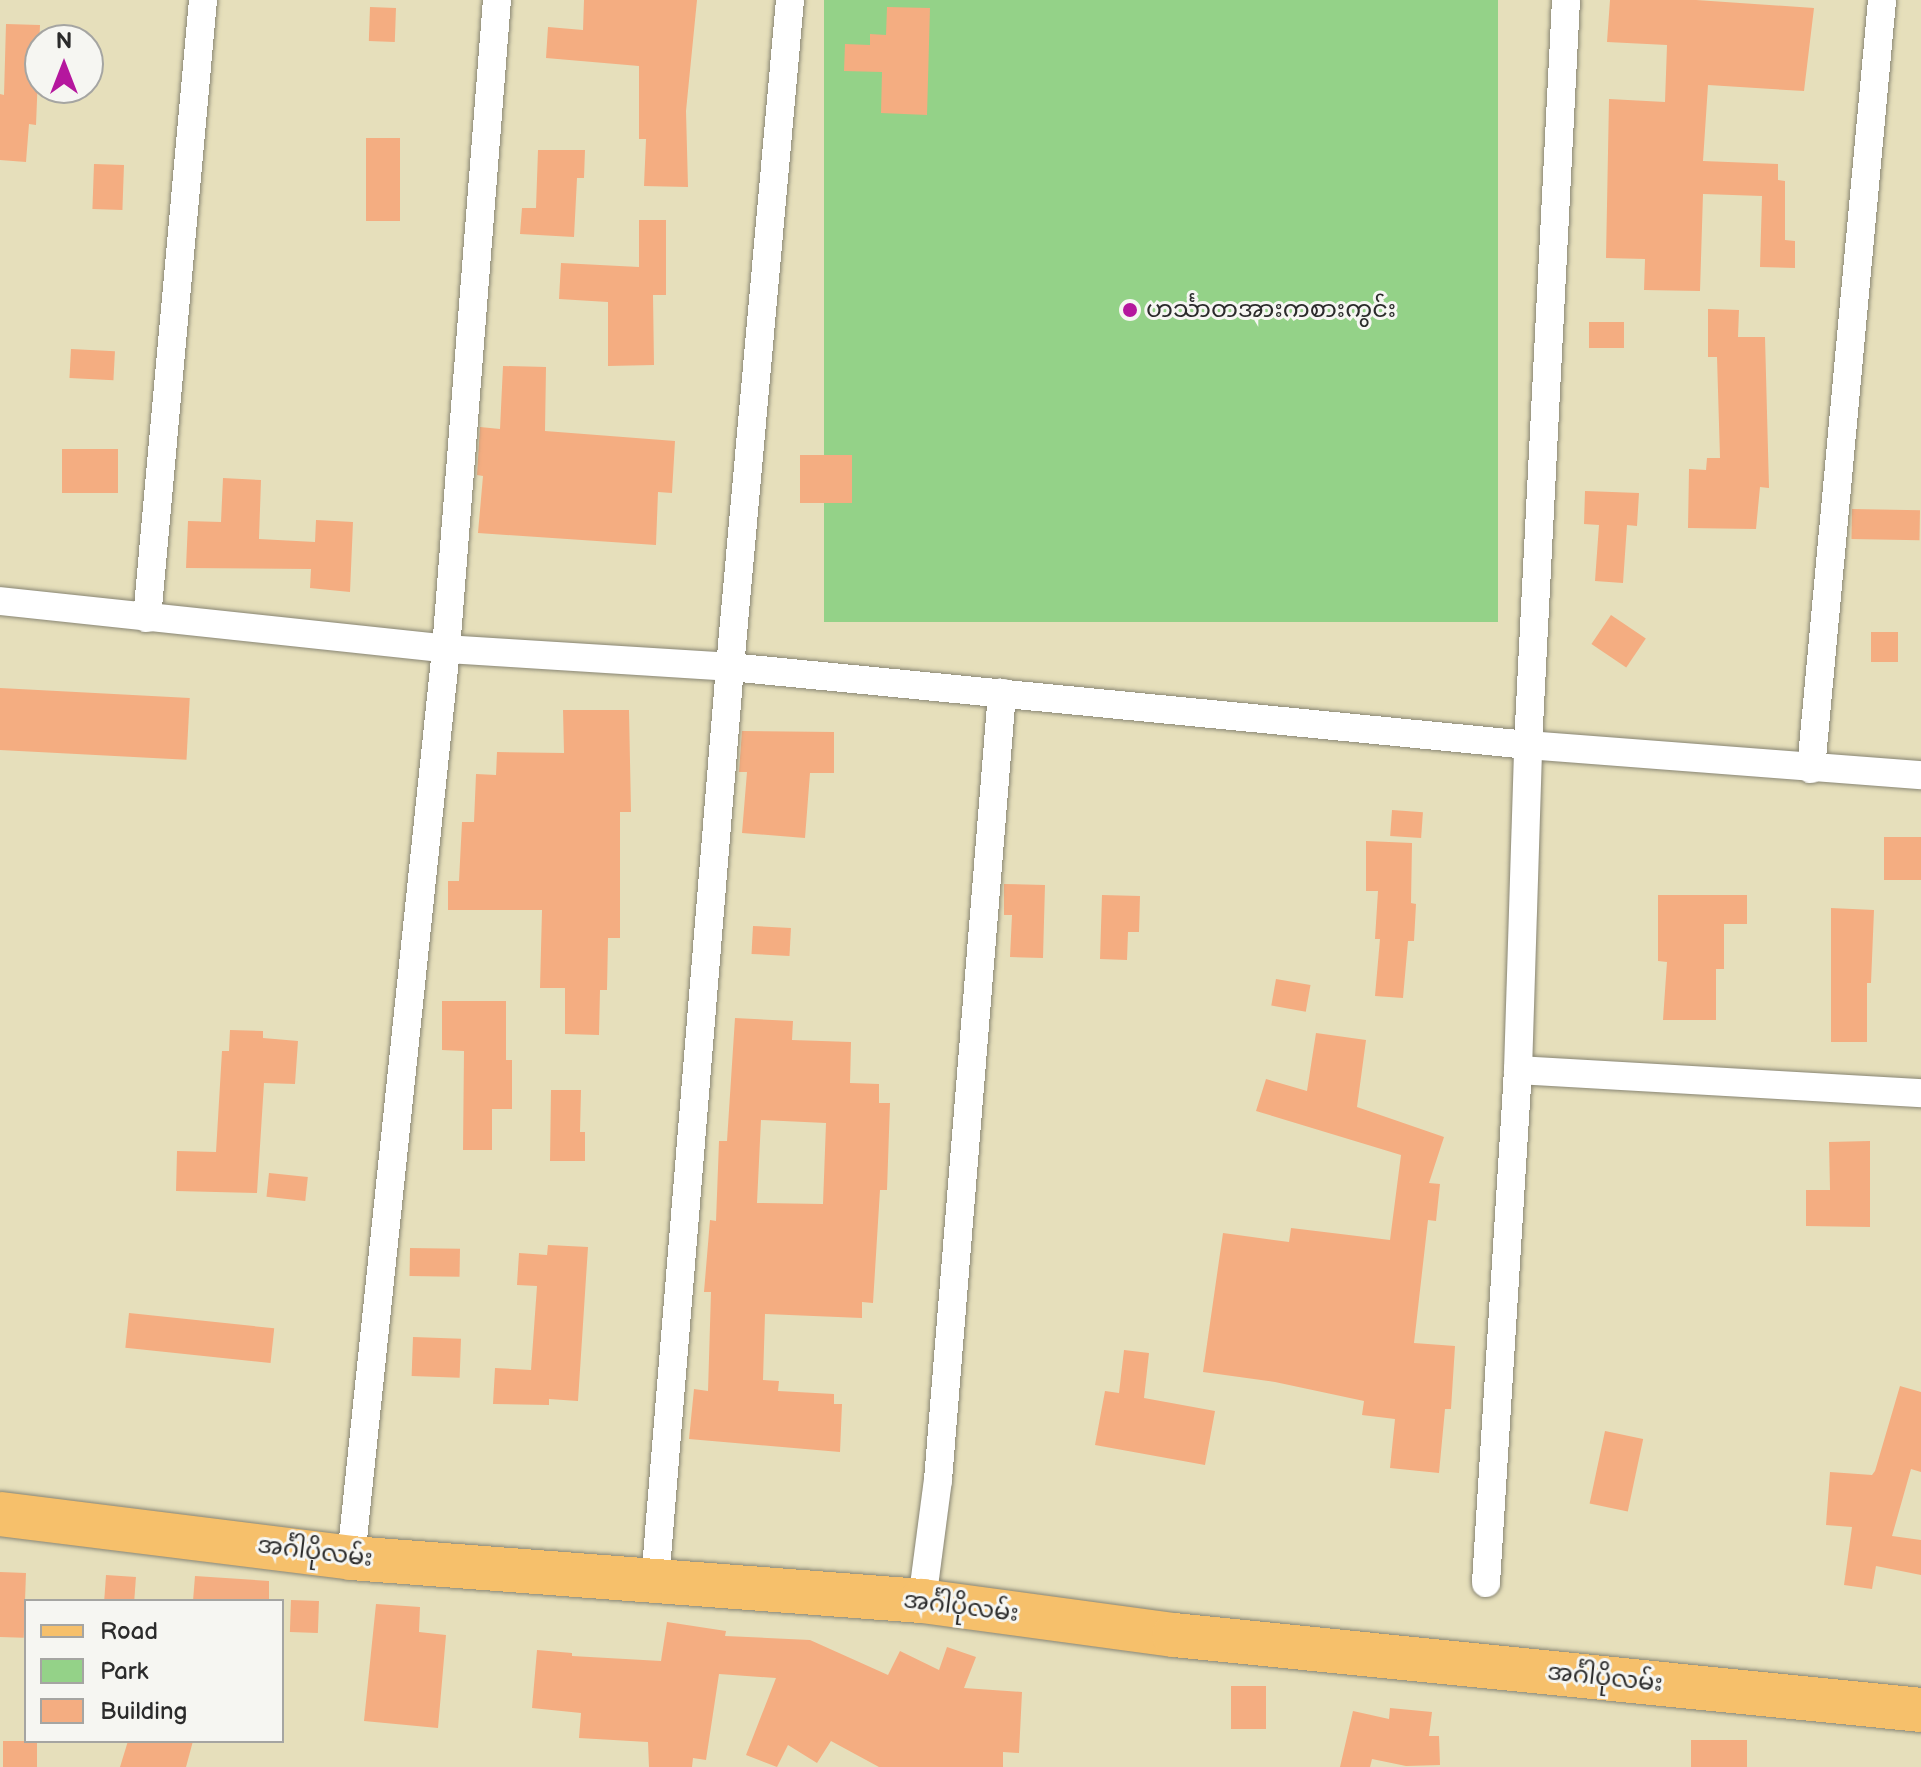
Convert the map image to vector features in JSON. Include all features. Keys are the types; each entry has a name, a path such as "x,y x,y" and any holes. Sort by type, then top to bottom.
{"main road":[{"name":"အင်္ဂါပိုလမ်း","path":"0,1514 351,1558 922,1601 1174,1635 1921,1710"}],"street":[{"path":"147,618 203,0"},
{"path":"351,1558 446,649 497,0"},
{"path":"655,1581 730,667 790,0"},
{"path":"1486,1583 1518,1070 1528,745 1566,0"},
{"path":"1811,769 1882,0"},
{"path":"0,601 446,649 730,667 1528,745 1921,775"},
{"path":"922,1601 938,1480 1002,693"},
{"path":"1518,1070 1921,1093"}],"green space":[{"name":"ဟင်္သာတအားကစားကွင်း","path":"824,0 1498,0 1498,622 824,622"}],"building":[{"path":"584,0 697,0 686,111 688,187 644,186 646,139 639,139 639,66 546,58 548,27 583,30"},
{"path":"1610,0 1696,0 1814,8 1804,91 1708,85 1703,161 1778,164 1778,180 1785,181 1785,240 1795,241 1795,268 1760,267 1762,196 1703,194 1700,291 1644,290 1645,259 1606,258 1609,99 1665,102 1667,45 1607,42"},
{"path":"370,7 396,8 395,42 369,41"},
{"path":"887,7 930,8 927,115 881,113 882,72 844,71 845,44 870,45 870,34 886,35"},
{"path":"6,24 24,25 24,104 37,104 36,125 29,124 26,162 0,160 0,94 4,95"},
{"path":"366,138 400,138 400,221 366,221"},
{"path":"538,150 585,150 584,178 577,178 574,237 520,234 522,208 536,208"},
{"path":"94,164 124,165 122,210 92,209"},
{"path":"639,220 666,220 666,295 653,295 654,365 608,366 608,302 559,299 561,263 639,267"},
{"path":"1708,309 1739,310 1738,337 1765,337 1769,488 1760,487 1756,529 1688,528 1689,469 1706,470 1707,458 1720,458 1717,357 1708,357"},
{"path":"1589,322 1624,322 1624,348 1589,348"},
{"path":"71,349 115,351 113,380 69,378"},
{"path":"503,366 546,367 545,431 675,441 672,493 658,492 656,545 478,533 483,476 477,475 480,427 500,429"},
{"path":"62,449 118,449 118,493 62,493"},
{"path":"800,455 852,455 852,503 800,503"},
{"path":"223,478 261,480 259,539 315,542 316,520 353,522 350,592 310,588 311,569 186,568 188,521 221,522"},
{"path":"1585,491 1639,493 1637,526 1627,525 1623,583 1595,581 1599,525 1584,524"},
{"path":"1852,509 1920,510 1919,540 1851,539"},
{"path":"1611,615 1646,638 1626,668 1591,644"},
{"path":"1871,632 1898,632 1898,662 1871,662"},
{"path":"0,688 190,698 186,760 0,750"},
{"path":"563,710 629,710 631,812 620,812 620,938 608,938 607,990 600,990 599,1035 565,1034 565,988 540,988 542,910 448,910 448,881 459,881 462,822 474,822 476,774 496,775 497,752 564,753"},
{"path":"742,731 834,732 834,773 810,773 805,838 742,833 747,772 739,772"},
{"path":"1392,810 1423,812 1421,838 1390,836"},
{"path":"1884,837 1921,837 1921,880 1884,880"},
{"path":"1366,841 1412,843 1411,903 1416,904 1414,941 1408,941 1403,998 1375,996 1380,939 1375,939 1378,891 1366,891"},
{"path":"1004,884 1045,885 1043,958 1010,957 1012,915 1004,915"},
{"path":"1102,895 1140,896 1139,932 1128,932 1127,960 1100,959"},
{"path":"1658,895 1747,895 1747,924 1724,924 1724,969 1716,969 1716,1020 1663,1020 1667,962 1658,961"},
{"path":"1831,908 1874,910 1871,983 1867,983 1867,1042 1831,1042"},
{"path":"753,926 791,928 789,956 752,954"},
{"path":"1276,979 1310,985 1306,1012 1271,1006"},
{"path":"442,1001 506,1001 506,1060 512,1060 512,1109 492,1109 492,1150 463,1150 464,1051 442,1050"},
{"path":"735,1018 793,1021 792,1040 851,1042 850,1083 879,1084 879,1103 890,1103 887,1190 880,1190 873,1303 862,1302 862,1318 765,1314 763,1380 779,1381 778,1391 834,1394 834,1404 842,1404 840,1452 689,1439 694,1389 708,1391 711,1292 704,1292 710,1220 716,1221 719,1141 727,1141","holes":["761,1120 826,1123 823,1204 757,1203"]},
{"path":"230,1030 263,1031 263,1038 298,1041 295,1084 264,1083 257,1193 176,1191 177,1151 216,1152 222,1051 229,1051"},
{"path":"1316,1033 1366,1040 1357,1107 1444,1137 1429,1183 1440,1184 1436,1221 1428,1220 1414,1343 1455,1346 1451,1409 1445,1409 1439,1473 1390,1468 1395,1419 1362,1415 1364,1401 1275,1382 1203,1372 1223,1233 1289,1242 1291,1228 1390,1240 1401,1155 1256,1111 1266,1079 1307,1091"},
{"path":"551,1090 581,1090 580,1132 585,1132 585,1161 550,1161"},
{"path":"1870,1141 1870,1227 1806,1226 1806,1190 1830,1190 1829,1142"},
{"path":"269,1173 308,1177 305,1201 266,1197"},
{"path":"548,1245 588,1247 578,1401 549,1399 549,1405 493,1404 495,1368 531,1370 537,1286 517,1285 519,1253 547,1255"},
{"path":"410,1248 460,1249 460,1277 410,1276"},
{"path":"129,1313 274,1328 271,1363 125,1348"},
{"path":"413,1337 461,1339 460,1378 412,1376"},
{"path":"1124,1350 1149,1353 1144,1398 1215,1411 1205,1465 1095,1445 1105,1391 1119,1393"},
{"path":"1900,1386 1921,1392 1921,1472 1911,1469 1892,1536 1921,1540 1921,1575 1876,1566 1872,1589 1844,1585 1852,1527 1826,1525 1830,1472 1872,1475"},
{"path":"1605,1431 1643,1439 1628,1511 1590,1503"},
{"path":"0,1572 26,1573 24,1638 0,1637"},
{"path":"106,1575 136,1577 134,1599 104,1599"},
{"path":"195,1576 269,1581 269,1599 193,1599"},
{"path":"291,1600 319,1601 318,1633 290,1632"},
{"path":"376,1604 420,1607 419,1632 446,1635 438,1728 364,1721"},
{"path":"667,1622 726,1631 725,1636 810,1640 888,1675 900,1651 939,1670 947,1647 976,1657 964,1688 1022,1692 1019,1753 1003,1752 1003,1767 879,1767 831,1741 817,1763 788,1745 777,1767 746,1755 776,1678 719,1674 706,1760 693,1758 692,1767 649,1767 648,1742 579,1738 581,1713 532,1708 537,1650 572,1653 572,1656 661,1661"},
{"path":"1231,1686 1266,1686 1266,1729 1231,1729"},
{"path":"1390,1708 1432,1712 1429,1736 1439,1736 1440,1765 1406,1766 1372,1759 1370,1767 1340,1767 1353,1711 1389,1719"},
{"path":"1691,1740 1747,1740 1747,1767 1691,1767"},
{"path":"3,1741 37,1743 37,1767 3,1767"},
{"path":"127,1743 192,1743 186,1767 120,1767"}],"place":[{"name":"ဟင်္သာတအားကစားကွင်း","path":"1130,310"}]}
